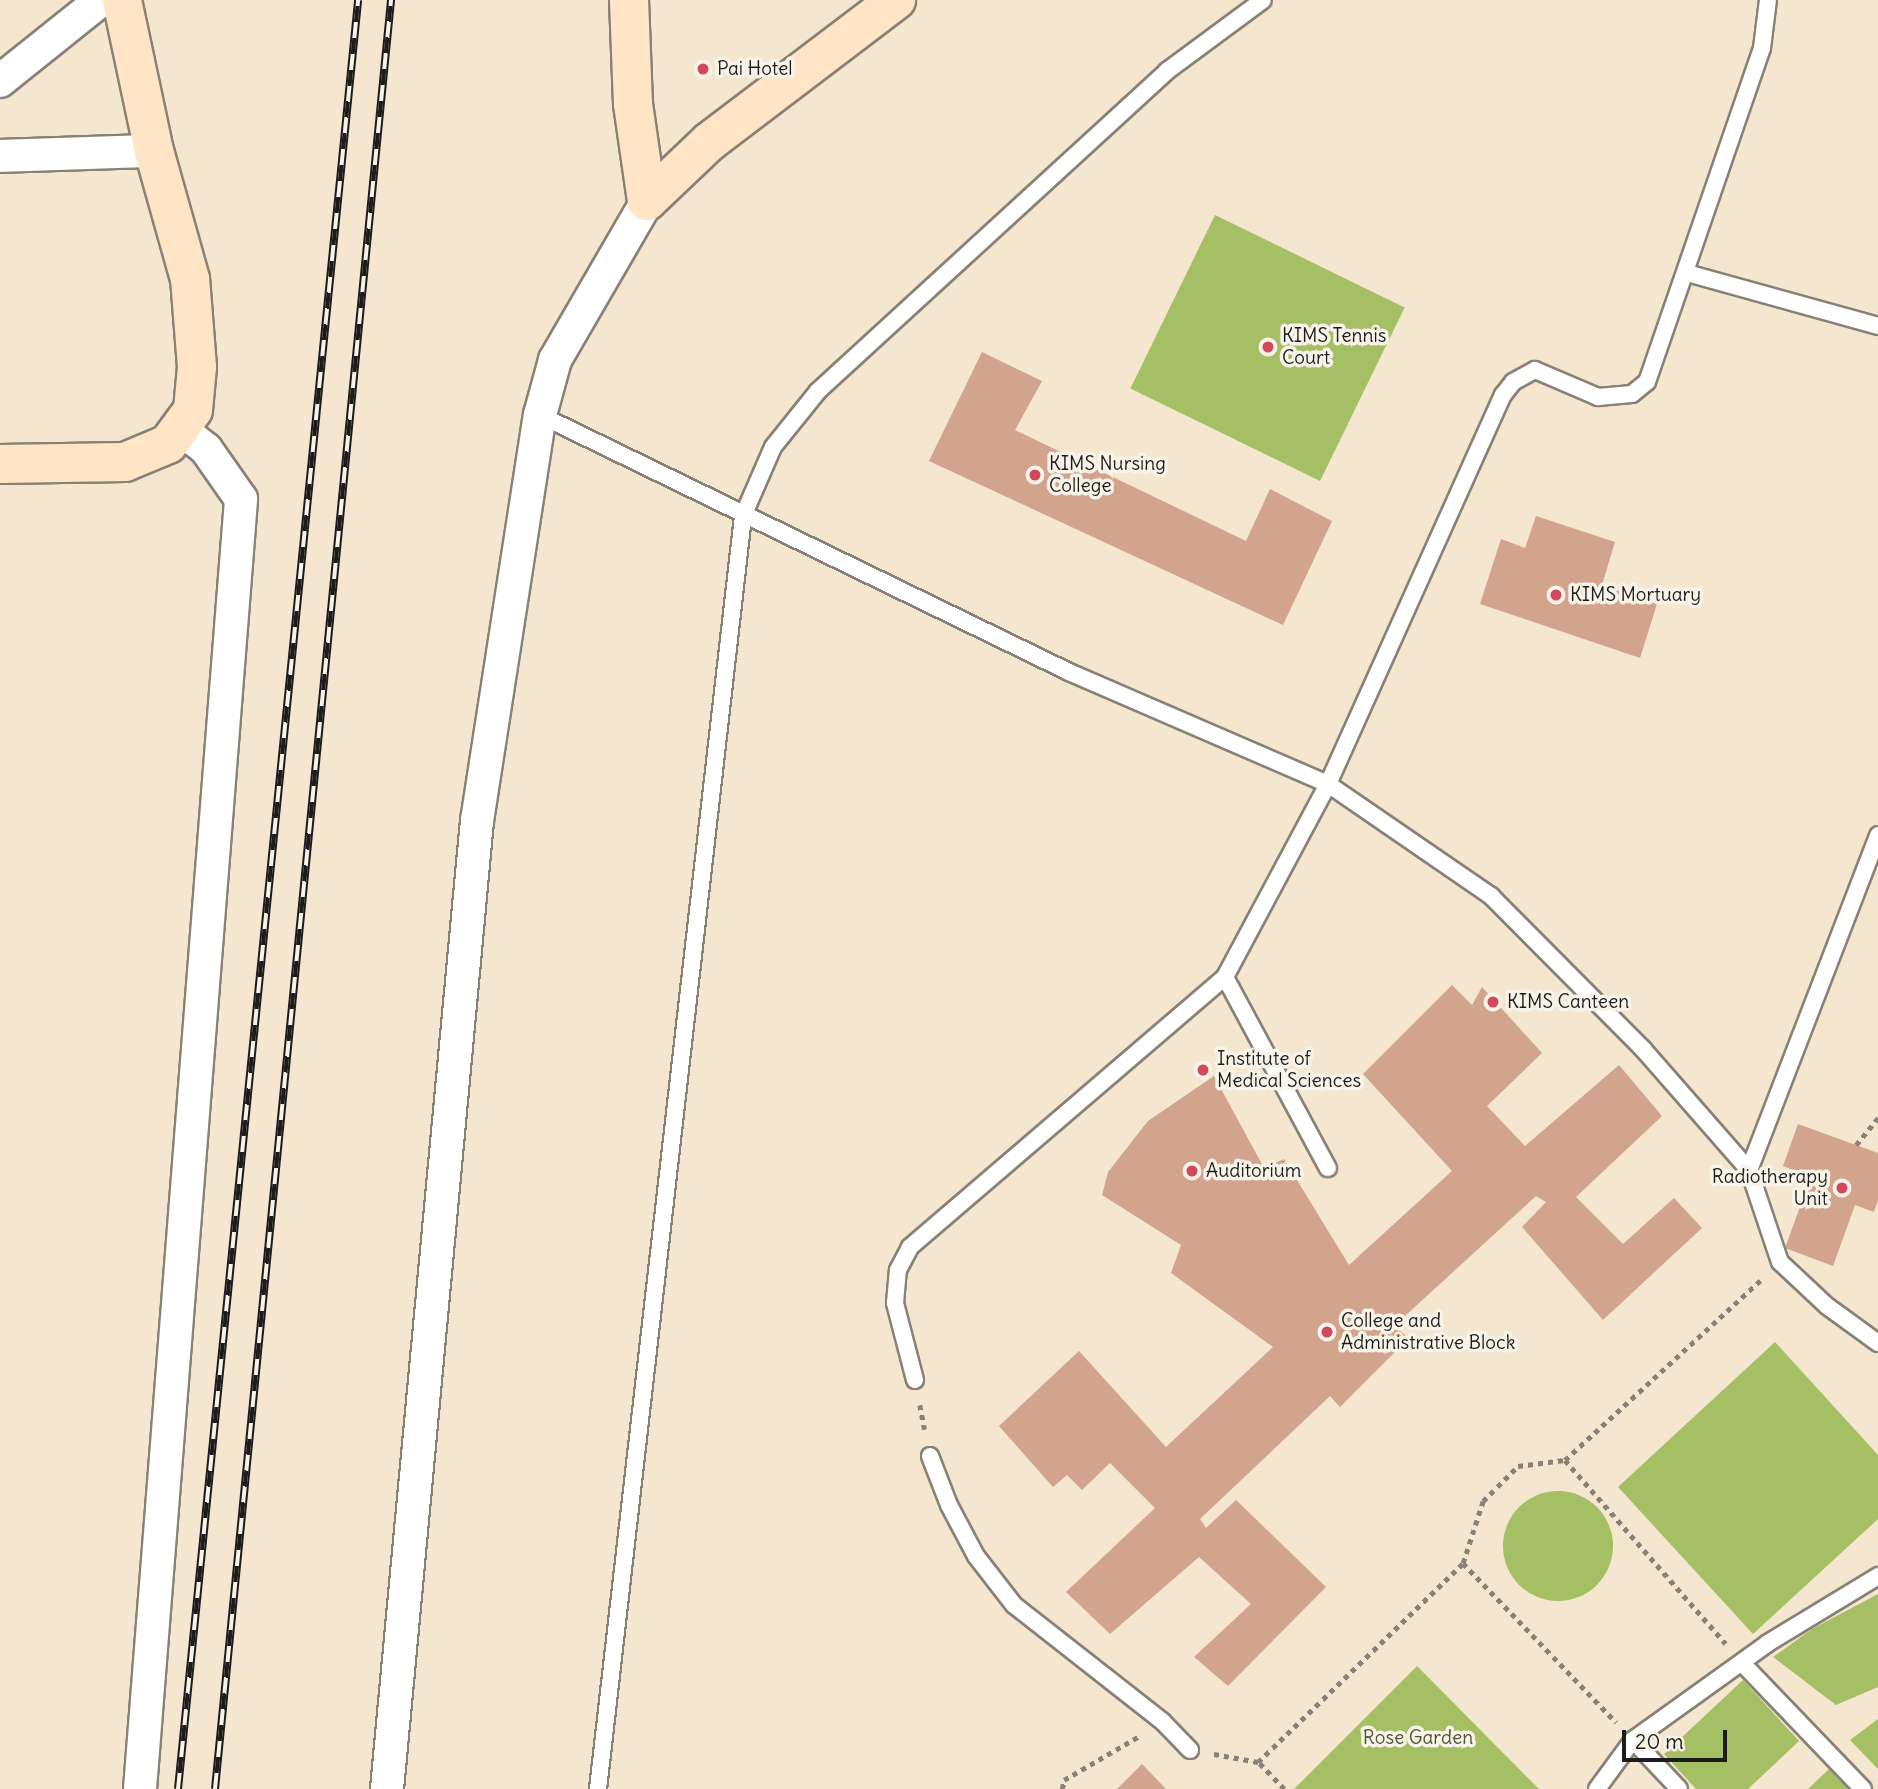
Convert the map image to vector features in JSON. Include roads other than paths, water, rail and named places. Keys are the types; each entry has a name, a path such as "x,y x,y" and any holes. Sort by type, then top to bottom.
{"street":[{"path":"0,81 101,0"},
{"path":"0,464 125,462 168,444 193,410 197,367 190,279 154,151 122,0"},
{"path":"629,0 633,104 647,201"},
{"path":"387,1789 477,821 540,415 555,359 647,201 709,142 897,0"},
{"path":"0,156 154,151"},
{"path":"140,1789 241,499 206,449 180,429"}],"lane":[{"path":"598,1789 743,516 772,447 818,391 1167,71 1263,0"},
{"path":"915,1380 895,1303 898,1270 910,1247 1225,977 1328,784 1503,395 1513,382 1535,370 1598,397 1632,394 1647,382 1687,273 1762,48 1769,0"},
{"path":"1687,273 1878,326"},
{"path":"540,415 743,516 1069,672 1328,784 1491,896 1643,1049 1749,1170 1780,1262 1827,1306 1878,1343"},
{"path":"1749,1170 1878,835"},
{"path":"1225,977 1328,1168"},
{"path":"930,1456 949,1505 976,1556 1014,1605 1163,1722 1190,1750"},
{"path":"1598,1789 1633,1740 1743,1664 1768,1643 1878,1576"},
{"path":"1743,1664 1863,1789"},
{"path":"1633,1740 1679,1789"}],"railway":[{"path":"178,1789 358,0"},
{"path":"215,1789 391,0"}],"place":[{"name":"Pai Hotel","path":"703,69"},
{"name":"KIMS Tennis Court","path":"1268,347"},
{"name":"KIMS Nursing College","path":"1035,475"},
{"name":"KIMS Mortuary","path":"1556,595"},
{"name":"KIMS Canteen","path":"1493,1002"},
{"name":"Institute of Medical Sciences","path":"1203,1070"},
{"name":"Auditorium","path":"1192,1171"},
{"name":"Radiotherapy Unit","path":"1842,1188"},
{"name":"College and Administrative Block","path":"1327,1332"}],"park label":[{"name":"Rose Garden","path":"1418,1738"}]}
